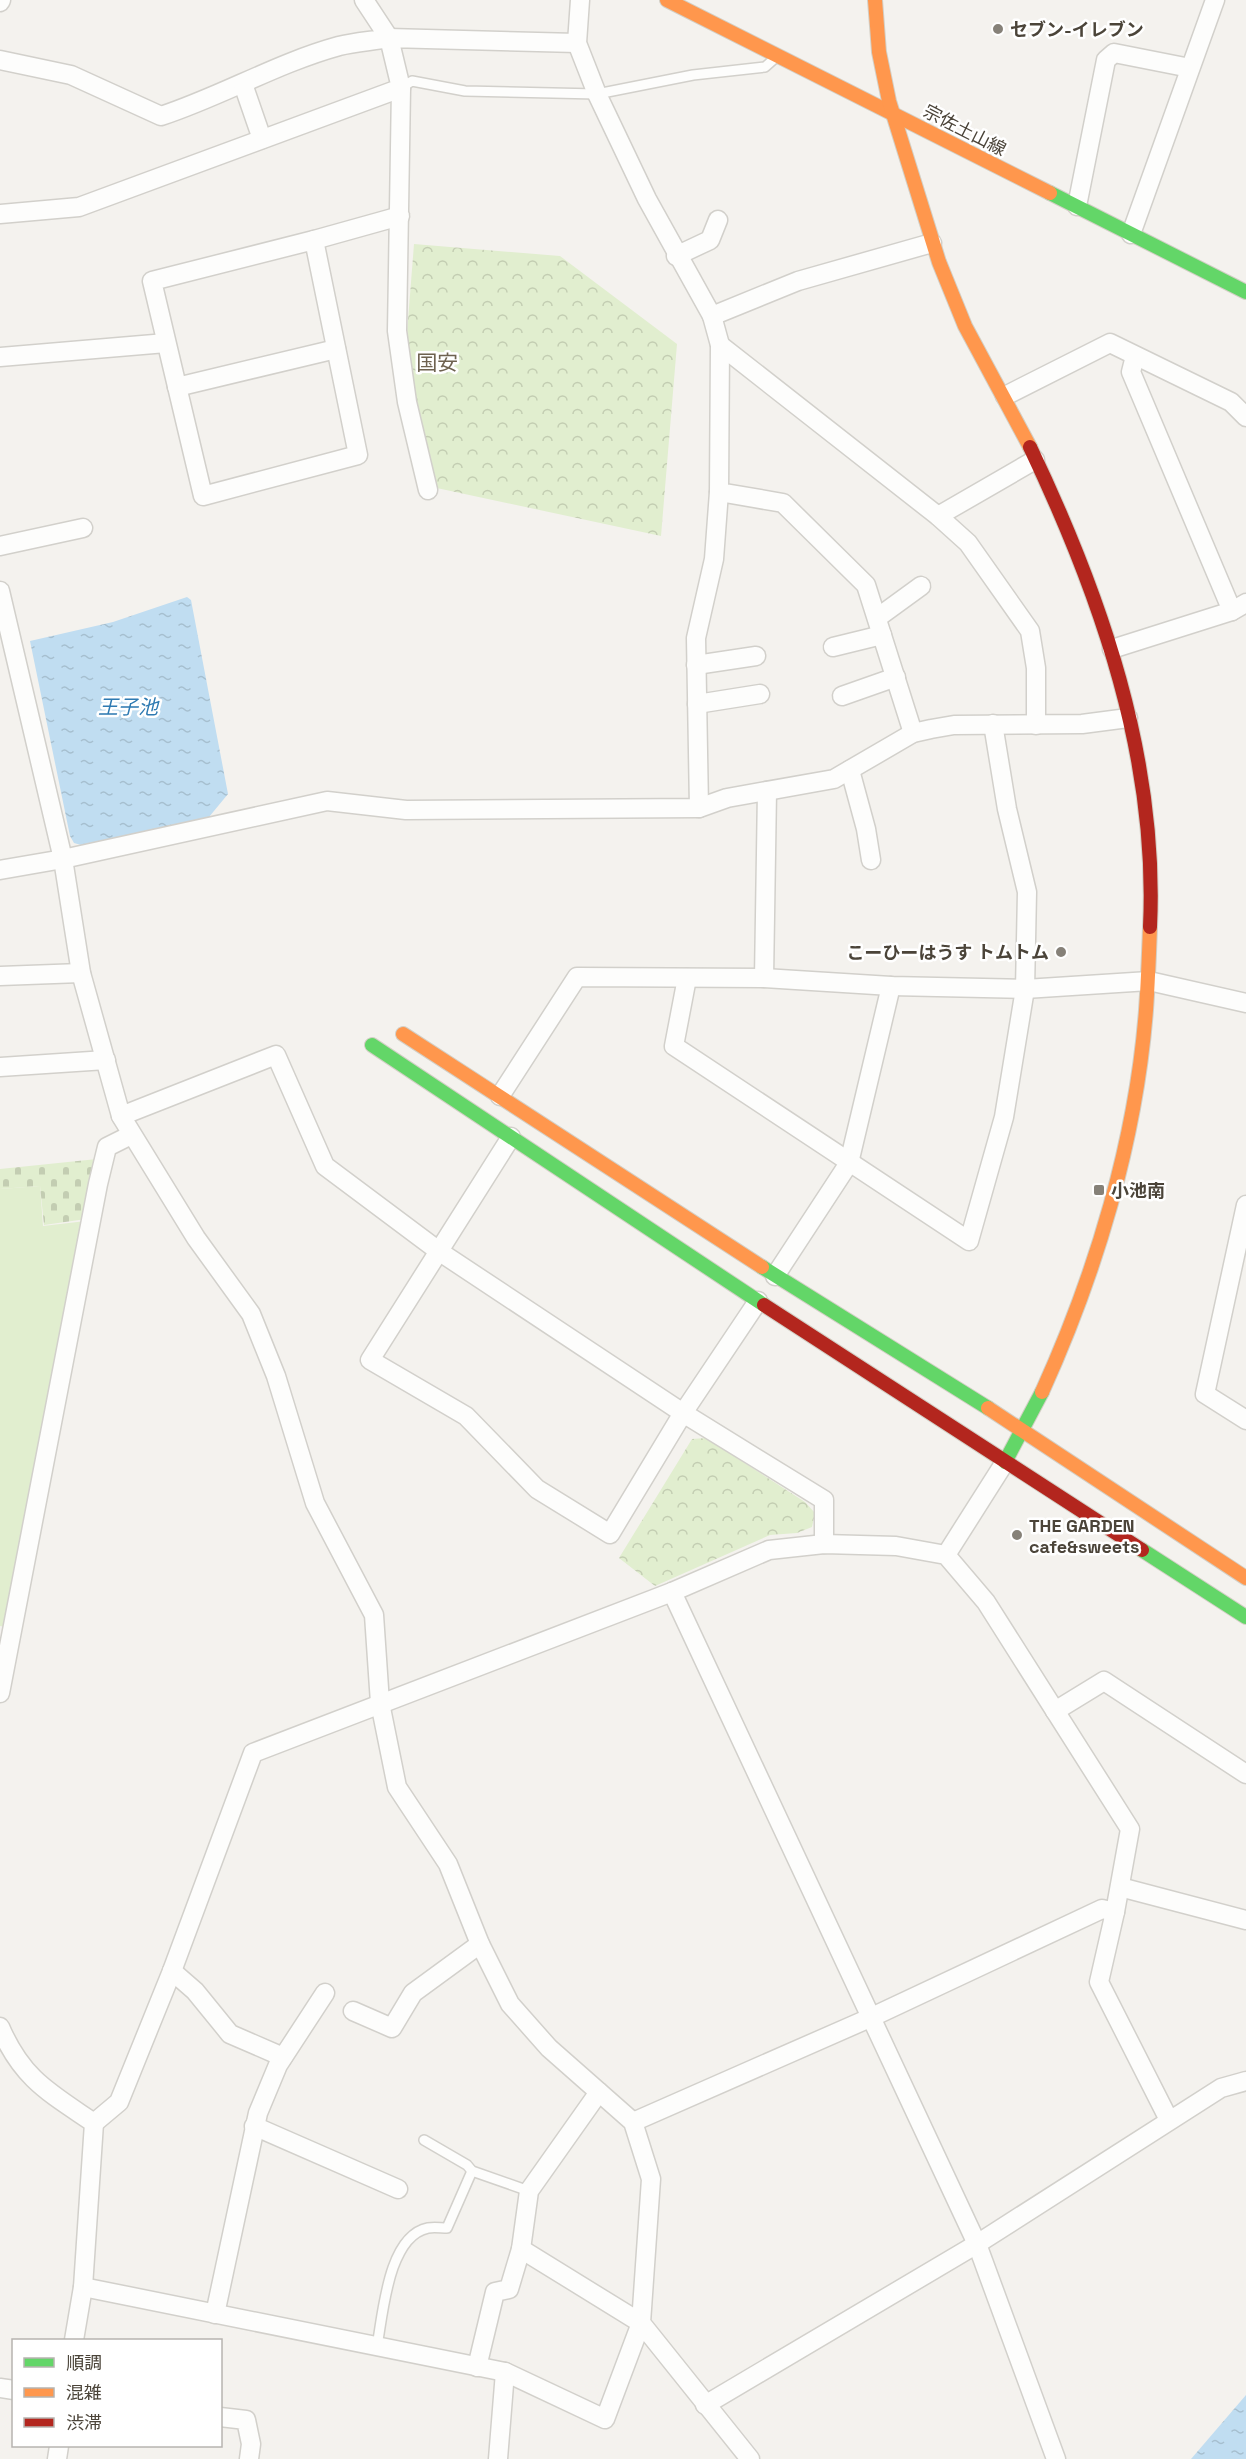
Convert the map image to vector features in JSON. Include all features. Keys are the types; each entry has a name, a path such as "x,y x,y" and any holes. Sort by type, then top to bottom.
{"street":[{"path":"364,0 390,38 401,88 397,331 407,402 428,490"},
{"path":"580,0 577,44 597,94 676,256 712,316 720,345 719,492 714,560 696,638 699,808"},
{"name":"宗佐土山線","path":"667,0 1246,292"},
{"path":"875,0 881,66 932,243 964,324 1005,396 1074,543 1112,649 1139,756 1148,837 1151,907 1149,981 1139,1083 1117,1181 1098,1247 1044,1390 1005,1462 945,1555"},
{"path":"1131,234 1215,0"},
{"path":"0,60 71,75 161,116 202,103 288,64 340,46 390,38 577,44"},
{"path":"1077,206 1106,60 1114,53 1191,68"},
{"path":"243,84 262,139"},
{"path":"0,214 78,207 401,88"},
{"path":"314,240 358,455 203,496 152,281 400,216"},
{"path":"676,256 710,240 718,220"},
{"path":"712,316 798,281 932,243"},
{"path":"0,357 166,343"},
{"path":"1005,396 1110,343 1231,402 1246,417"},
{"path":"720,345 938,516 968,543 1030,631 1036,668 1036,725"},
{"path":"177,387 336,349"},
{"path":"1112,649 1239,607 1131,372 1135,356"},
{"path":"938,516 1035,460"},
{"path":"719,492 783,503 866,585 913,733"},
{"path":"0,546 83,528"},
{"path":"833,647 879,626 921,586"},
{"path":"0,594 63,859 81,973 121,1116 195,1238 252,1314 276,1376 315,1503 374,1615 380,1703 397,1787 448,1864 480,1944 510,2004 549,2048 633,2122 651,2179 641,2323 605,2419 505,2372 83,2287"},
{"path":"696,665 756,656"},
{"path":"842,696 896,677"},
{"path":"697,704 760,694"},
{"path":"0,870 63,859 327,801 406,810 699,808 727,798 834,779 913,733 954,725 1082,724 1128,718"},
{"path":"687,978 674,1046 969,1241 1004,1117 1025,989 1027,892 1007,809 993,724"},
{"path":"850,770 866,829 871,860"},
{"path":"764,978 767,791"},
{"path":"0,976 81,973"},
{"path":"500,1096 577,977 764,978 891,986 1025,989 1149,981 1246,1003"},
{"path":"775,1276 849,1163 891,986"},
{"path":"402,1034 775,1276 1024,1430 1246,1578"},
{"path":"372,1045 758,1301 1246,1617"},
{"path":"121,1116 276,1055 325,1166 440,1252 683,1413 824,1500 824,1544"},
{"path":"0,1067 106,1060"},
{"path":"0,1693 5,1633 16,1615 98,1184 107,1147 131,1135"},
{"path":"511,1137 370,1360 466,1416 537,1489 610,1534 683,1413 758,1301"},
{"path":"1246,1204 1205,1394 1246,1420"},
{"path":"74,2339 83,2287 94,2123 119,2102 172,1971 253,1753 672,1592 769,1550 824,1544 896,1546 945,1555 986,1602 1130,1829 1099,1982 1169,2120"},
{"path":"672,1592 977,2244 1056,2459"},
{"path":"1055,1711 1104,1681 1246,1774"},
{"path":"1120,1887 1246,1920"},
{"path":"633,2122 872,2017 1102,1909 1115,1912"},
{"path":"353,2011 392,2028 413,1994 480,1944"},
{"path":"172,1971 195,1992 230,2034 283,2057"},
{"path":"215,2314 254,2126 283,2057 325,1993"},
{"path":"0,2026 20,2064 38,2085 94,2123"},
{"path":"705,2405 977,2244 1221,2088 1246,2081"},
{"path":"477,2367 495,2292 509,2289 521,2249 529,2191 598,2092"},
{"path":"254,2126 398,2189"},
{"path":"521,2249 641,2323 750,2459"},
{"path":"498,2459 505,2372"},
{"path":"222,2417 246,2420 251,2444 249,2459"}],"lane":[{"path":"401,88 412,81 465,91 597,94 693,75 765,68 778,56"},
{"path":"424,2140 467,2165 472,2171 529,2191"},
{"path":"377,2346 394,2263 400,2249 426,2228 447,2228 472,2171"}],"green space":[{"path":"414,244 560,256 677,344 661,536 432,487 412,390 407,333"},
{"path":"97,1159 86,1219 44,1225 40,1186 0,1189 0,1169"},
{"path":"40,1186 43,1226 86,1221 5,1627 0,1626 0,1189"},
{"path":"706,1438 805,1502 815,1513 812,1527 797,1533 770,1535 655,1586 619,1558 692,1439"}],"water":[{"name":"王子池","path":"187,597 191,600 228,794 209,817 81,845 74,843 70,836 30,641 113,622"},
{"path":"1246,2395 1246,2459 1191,2459"}],"traffic: fast":[{"path":"1050,193 1246,292"},
{"path":"372,1045 764,1305"},
{"path":"762,1267 988,1408"},
{"path":"1005,1462 1042,1392"},
{"path":"1142,1550 1246,1617"}],"traffic: slow":[{"path":"667,0 1050,193"},
{"path":"875,0 879,52 889,101 939,262 965,326 1030,447"},
{"path":"1042,1392 1080,1300 1123,1157 1141,1059 1150,927"},
{"path":"403,1034 762,1267"},
{"path":"988,1408 1246,1578"}],"traffic: jam":[{"path":"1030,447 1080,561 1120,680 1145,802 1150,864 1150,927"},
{"path":"764,1305 1142,1550"}],"place":[{"name":"セブン-イレブン","path":"998,29"},
{"name":"こーひーはうす トムトム","path":"1061,952"},
{"name":"小池南","path":"1099,1190"},
{"name":"THE GARDEN cafe&sweets","path":"1017,1535"}],"district":[{"name":"国安","path":"437,362"}]}
